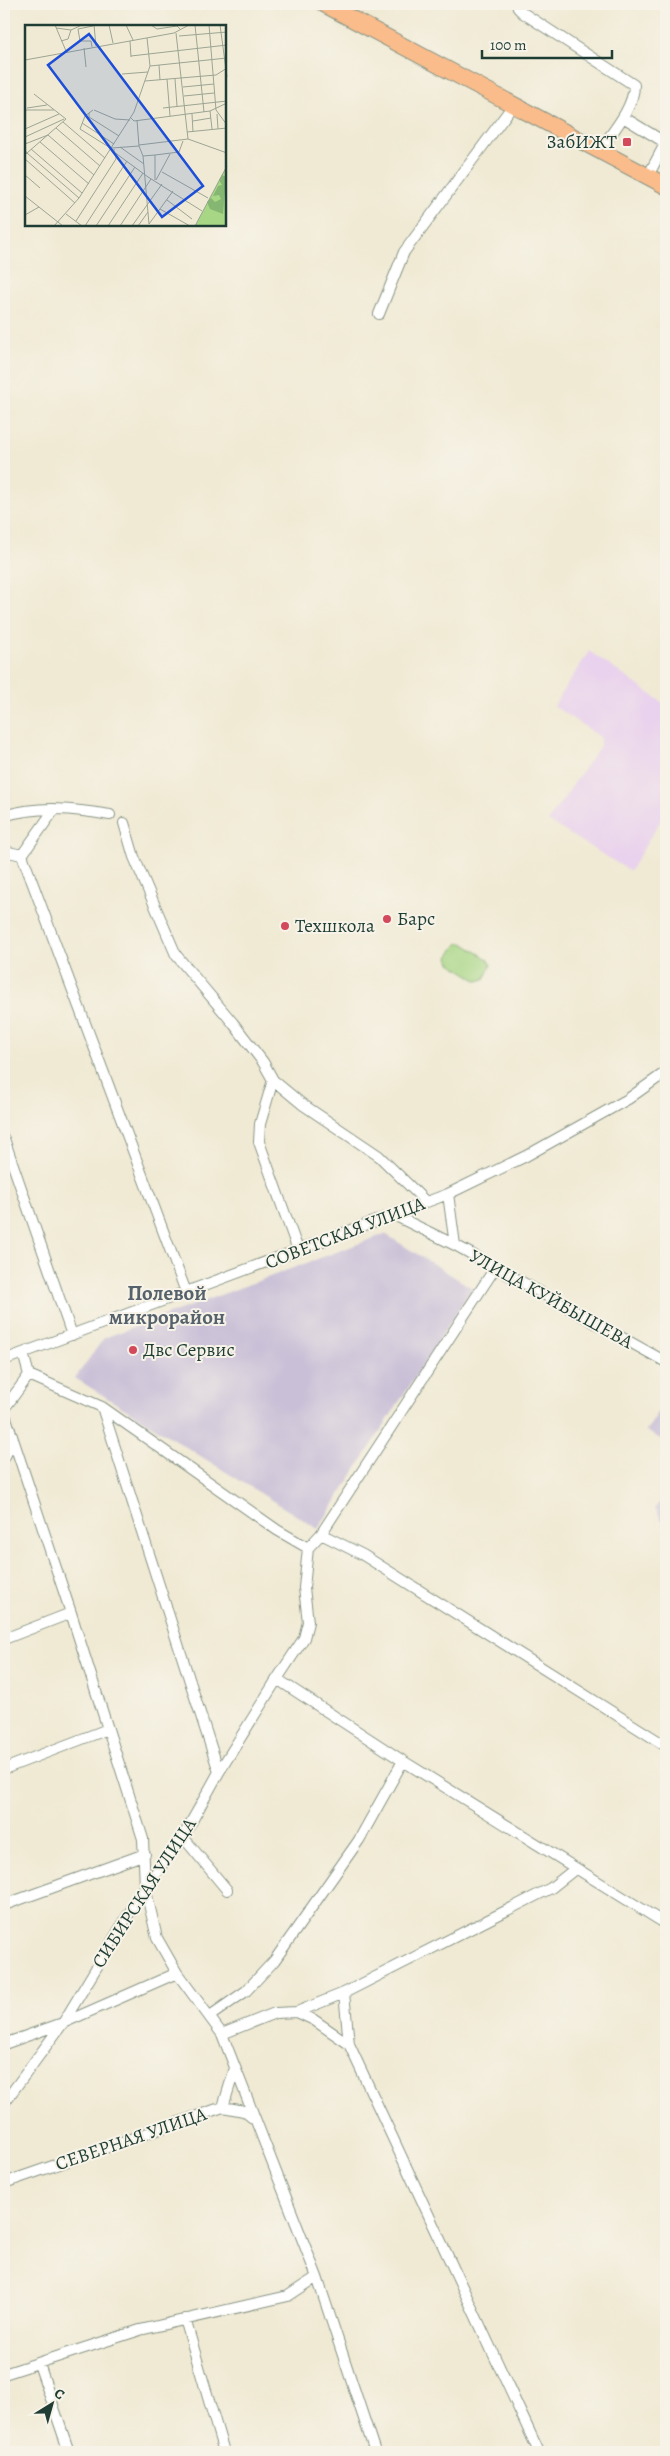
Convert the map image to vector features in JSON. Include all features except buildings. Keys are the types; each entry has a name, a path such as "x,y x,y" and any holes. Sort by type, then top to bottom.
{"main road":[{"path":"324,4 666,186"}],"street":[{"path":"518,4 518,8 523,13 630,80 634,85 634,90 623,116 600,150"},
{"path":"378,314 404,252 514,104"},
{"path":"623,116 666,142 648,176"},
{"path":"4,816 23,810 67,808 110,815"},
{"path":"22,855 54,810"},
{"path":"124,823 134,857 176,956 263,1062 273,1080 302,1104 379,1156 426,1202"},
{"path":"4,851 22,855"},
{"path":"22,855 186,1292"},
{"name":"СОВЕТСКАЯ УЛИЦА","path":"5,1357 23,1353 72,1335 448,1194 526,1156 628,1099 666,1072"},
{"path":"273,1080 260,1124 259,1142 298,1250"},
{"path":"4,1139 72,1335"},
{"name":"УЛИЦА КУЙБЫШЕВА","path":"448,1194 455,1245 666,1362"},
{"path":"394,1215 455,1245"},
{"path":"29,1375 102,1407 276,1530 308,1548 321,1534 495,1268"},
{"path":"23,1353 29,1375"},
{"path":"29,1375 4,1410 143,1839 145,1887 157,1938 177,1973 222,2034 317,2277 375,2452"},
{"path":"102,1407 219,1772"},
{"path":"4,1458 13,1440"},
{"path":"321,1534 363,1555 666,1746"},
{"name":"СИБИРСКАЯ УЛИЦА","path":"4,2103 63,2023 145,1887 183,1837 219,1772 276,1679 304,1638 308,1622 304,1588 308,1548"},
{"path":"4,1639 71,1612"},
{"path":"276,1679 403,1762 666,1924"},
{"path":"4,1769 108,1729"},
{"path":"210,2016 246,1991 274,1961 359,1840 403,1762"},
{"path":"183,1837 227,1890"},
{"path":"4,1905 145,1854"},
{"path":"222,2034 275,2013 297,2012 344,1993 552,1888 575,1869"},
{"path":"4,2044 63,2023 177,1973"},
{"path":"344,1993 349,2044 539,2452"},
{"path":"297,2012 314,2020 349,2044"},
{"path":"224,2107 235,2068"},
{"name":"СЕВЕРНАЯ УЛИЦА","path":"4,2183 224,2107 244,2111 256,2121"},
{"path":"4,2374 40,2364 140,2330 288,2296 317,2277"},
{"path":"185,2319 224,2452"},
{"path":"40,2364 69,2452"}],"shaded area":[{"path":"589,651 666,705 666,811 630,871 548,821 600,746 600,737 554,706"},
{"path":"385,1234 472,1288 318,1529 75,1378 104,1338"},
{"path":"666,1401 666,1442 646,1431"},
{"path":"666,1495 666,1527 655,1508"}],"green space":[{"path":"463,943 489,960 491,966 484,979 478,981 450,963 448,957 457,944"}],"place":[{"name":"ЗабИЖТ","path":"627,142"},
{"name":"Барс","path":"387,919"},
{"name":"Техшкола","path":"285,926"},
{"name":"Двс Сервис","path":"133,1350"}],"district":[{"name":"Полевой микрорайон","path":"167,1305"}]}
